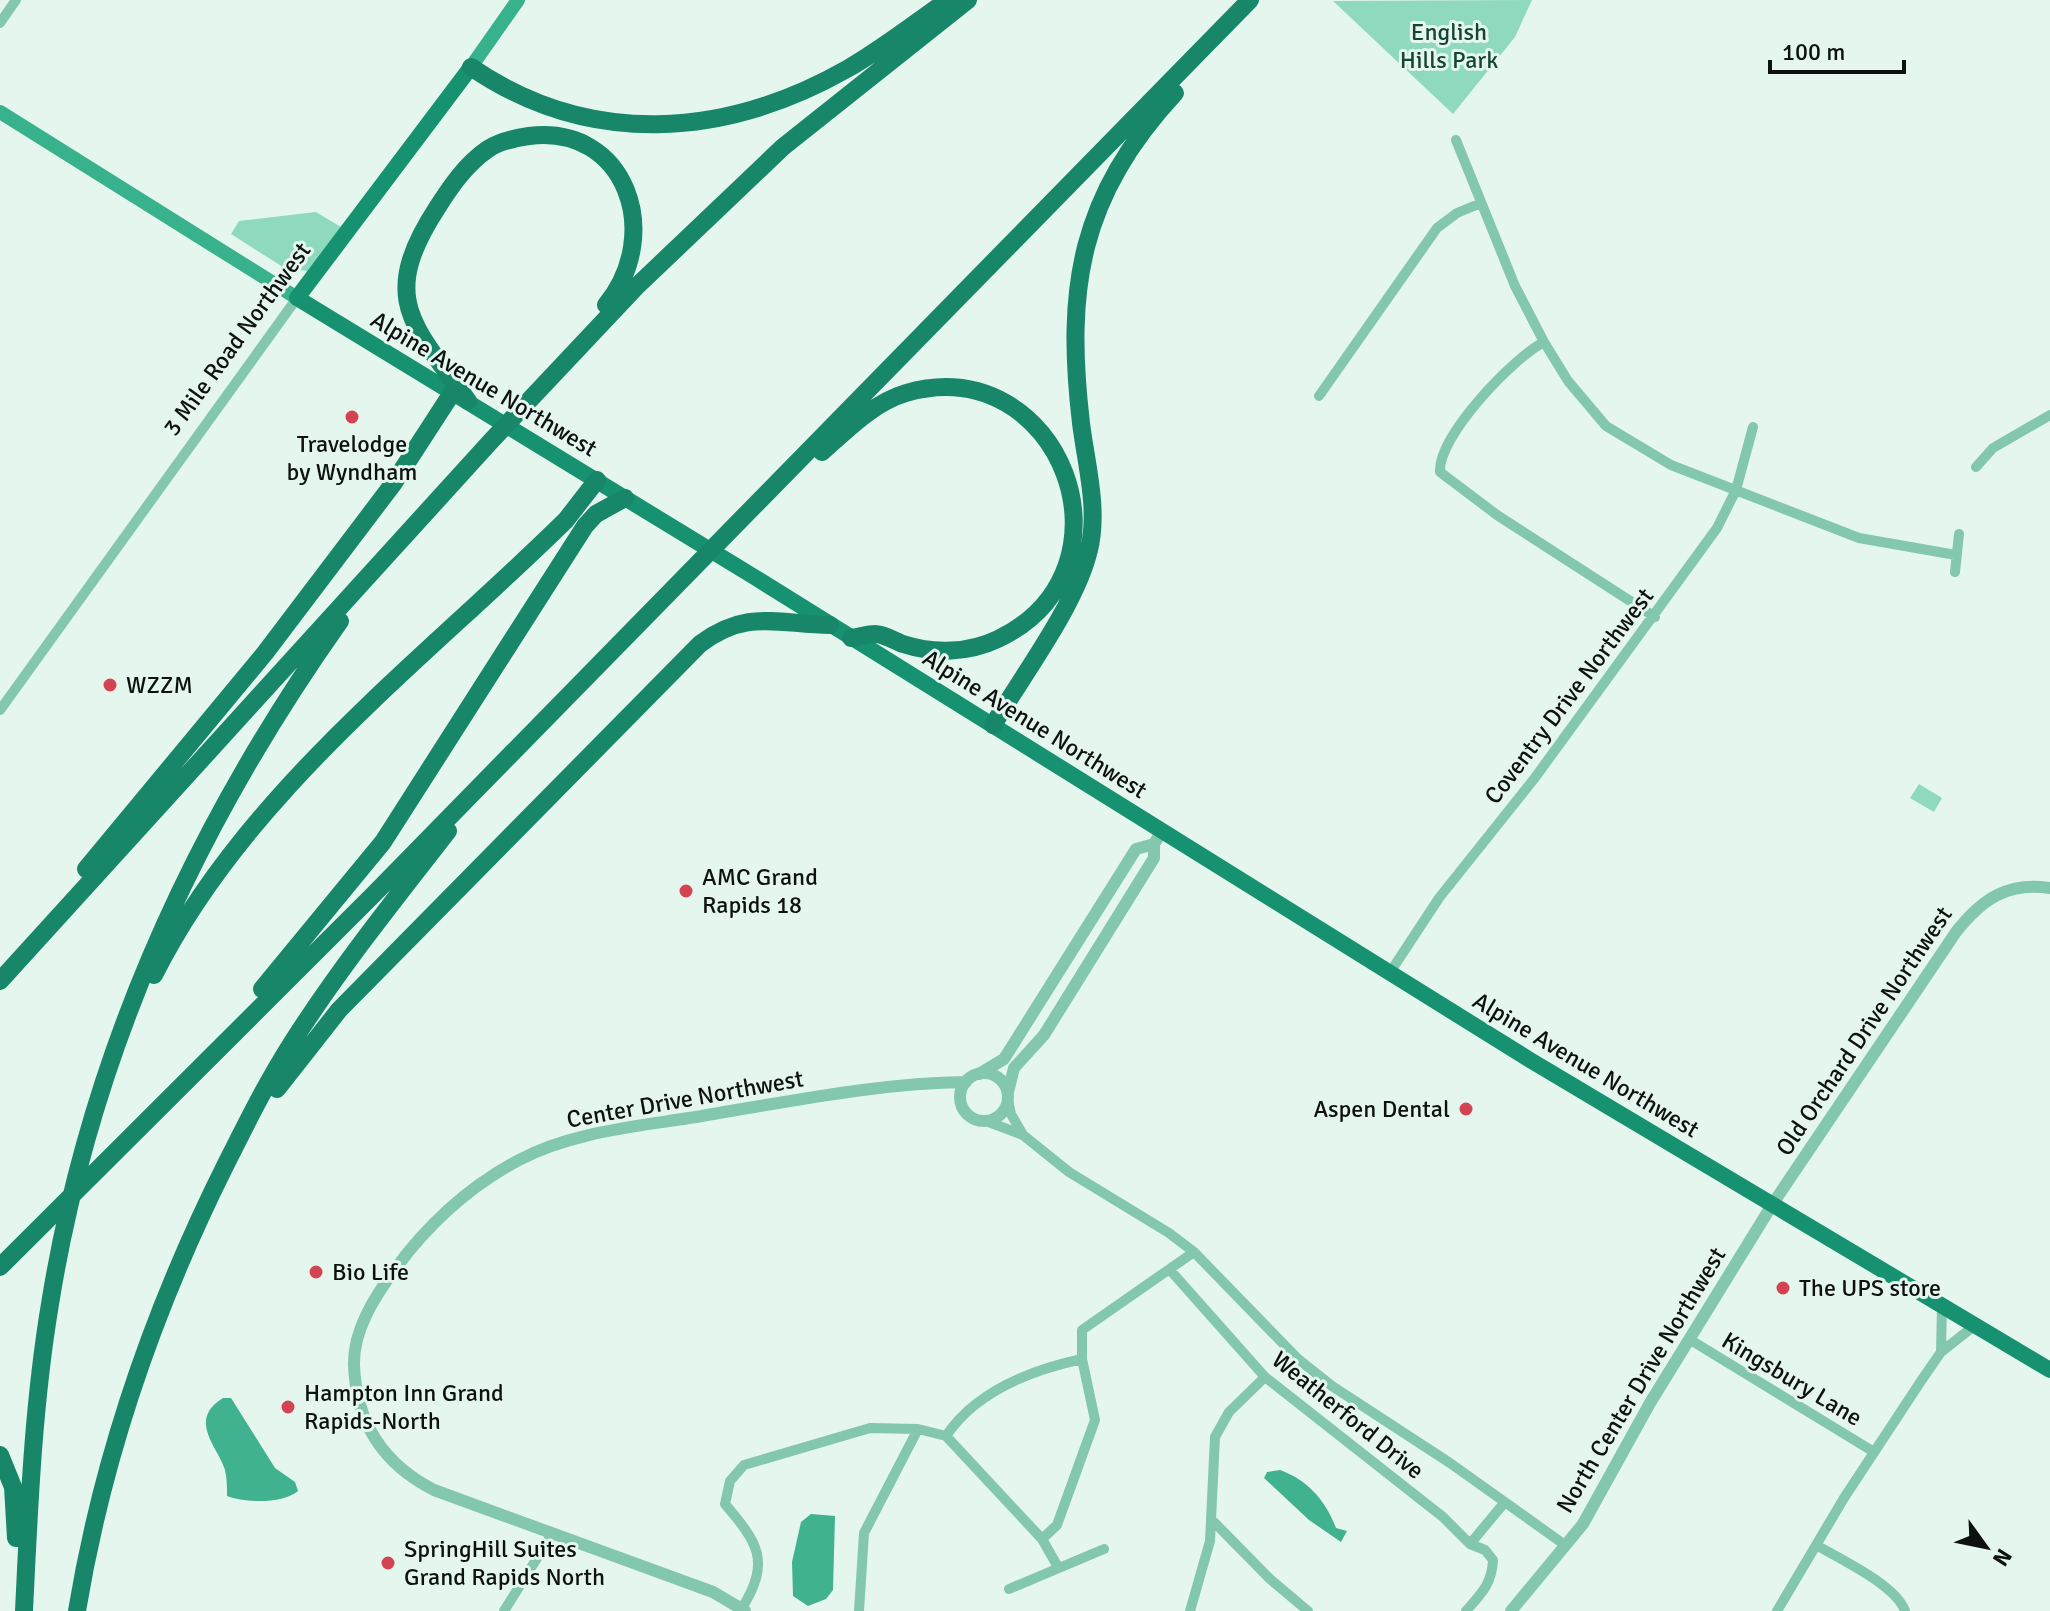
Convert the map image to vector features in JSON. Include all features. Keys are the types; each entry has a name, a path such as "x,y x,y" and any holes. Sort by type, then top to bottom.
{"highway":[{"path":"471,67 505,90 557,111 633,126 672,126 736,114 817,85 873,53 948,0"},
{"path":"0,981 380,563 678,245 783,147 968,0"},
{"path":"0,1267 502,764 1253,0"},
{"path":"993,725 1071,596 1089,548 1092,506 1073,332 1078,276 1096,215 1117,169 1140,134 1253,0"},
{"name":"3 Mile Road Northwest","path":"297,298 471,67"},
{"path":"0,972 265,653 460,397 413,324 406,301 407,275 420,234 448,190 467,166 490,147 513,138 561,137 587,147 611,167 632,203 636,244 629,269 573,354"},
{"name":"Alpine Avenue Northwest","path":"297,298 993,725 1095,789 1158,837 2050,1370"},
{"path":"763,497 790,480 883,403 930,389 981,393 1003,402 1038,428 1054,449 1073,493 1076,520 1073,543 1058,583 1035,614 997,640 959,651 920,649 877,633 851,638"},
{"path":"104,1078 165,953 242,840 305,769 582,502 597,480"},
{"path":"582,502 598,494 625,498"},
{"path":"214,1052 231,1026 304,942 383,842 585,526 596,514 625,498"},
{"path":"24,1611 36,1401 50,1302 104,1078 161,931 213,821 268,728 380,563"},
{"path":"217,1182 284,1078 339,1010 700,644 717,632 751,619 830,625"},
{"path":"77,1611 95,1520 125,1407 174,1274 217,1182 262,1093 328,988 502,764"},
{"path":"0,1455 13,1487 16,1514 17,1611"}],"main road":[{"name":"3 Mile Road Northwest","path":"471,67 518,0"},
{"name":"Alpine Avenue Northwest","path":"0,112 297,298"}],"street":[{"path":"0,23 16,0"},
{"path":"1456,140 1515,286 1544,342 1568,381 1606,426 1671,465 1859,538 1956,555"},
{"path":"1319,396 1437,228 1457,213 1481,203"},
{"name":"3 Mile Road Northwest","path":"0,710 297,298"},
{"path":"1544,342 1527,351 1496,378 1449,444 1440,462 1440,472 1497,515 1655,617"},
{"path":"1976,467 1993,448 2050,415"},
{"name":"Coventry Drive Northwest","path":"1389,974 1439,898 1534,779 1717,528 1736,490 1753,427"},
{"path":"1955,572 1959,534"},
{"path":"961,1105 966,1082 1004,1059 1136,849 1158,837"},
{"path":"986,1121 1001,1115 1014,1068 1044,1035 1154,858 1158,837"},
{"name":"Old Orchard Drive Northwest","path":"1772,1205 1973,911 1994,894 2020,886 2050,888"},
{"path":"979,1074 1000,1079 1008,1096 1011,1114 1023,1135"},
{"name":"Center Drive Northwest","path":"744,1610 679,1578 552,1534 412,1479 395,1466 364,1422 355,1388 354,1358 363,1322 403,1258 465,1194 522,1158 552,1146 633,1128 908,1082 966,1082"},
{"path":"929,1082 961,1105 971,1117 1023,1135 1069,1172 1194,1252 1309,1367 1565,1545"},
{"name":"North Center Drive Northwest","path":"1511,1611 1583,1524 1689,1339 1772,1205"},
{"path":"1042,1539 1057,1525 1095,1420 1082,1359 1082,1330 1194,1252"},
{"name":"Weatherford Drive","path":"1170,1270 1265,1377 1443,1517 1470,1544 1485,1550 1493,1560 1489,1586 1466,1611"},
{"path":"1941,1352 1942,1306"},
{"path":"1777,1611 1874,1452 1941,1352 1974,1326"},
{"name":"Kingsbury Lane","path":"1689,1339 1874,1452"},
{"path":"946,1436 960,1414 1006,1385 1038,1369 1082,1359"},
{"path":"1190,1611 1207,1553 1215,1437 1229,1412 1265,1377"},
{"path":"744,1610 758,1579 759,1561 754,1539 725,1504 730,1481 744,1465 870,1428 918,1429 946,1436 1042,1539 1058,1567"},
{"path":"859,1611 864,1533 918,1429"},
{"path":"1470,1544 1505,1502"},
{"path":"1211,1519 1270,1579 1308,1611"},
{"path":"504,1611 552,1534"},
{"path":"1816,1545 1900,1599 1905,1611"},
{"path":"1009,1589 1104,1549"}],"green space":[{"name":"English Hills Park","path":"1532,0 1515,37 1453,114 1333,1"},
{"path":"316,212 341,227 309,271 286,269 231,234 239,221"},
{"path":"1919,784 1942,798 1934,812 1910,798"}],"shaded area":[{"path":"223,1398 231,1398 275,1468 295,1482 298,1491 283,1498 264,1501 227,1496 225,1470 206,1424 212,1406"},
{"path":"1280,1470 1299,1479 1315,1493 1336,1528 1347,1531 1341,1542 1309,1520 1264,1478 1267,1472"},
{"path":"811,1514 835,1516 833,1590 826,1599 808,1606 793,1596 792,1562 801,1522"}],"place":[{"name":"Travelodge by Wyndham","path":"352,417"},
{"name":"WZZM","path":"110,685"},
{"name":"AMC Grand Rapids 18","path":"686,891"},
{"name":"Aspen Dental","path":"1466,1109"},
{"name":"Bio Life","path":"316,1272"},
{"name":"The UPS store","path":"1783,1288"},
{"name":"Hampton Inn Grand Rapids-North","path":"288,1407"},
{"name":"SpringHill Suites Grand Rapids North","path":"388,1563"}]}
